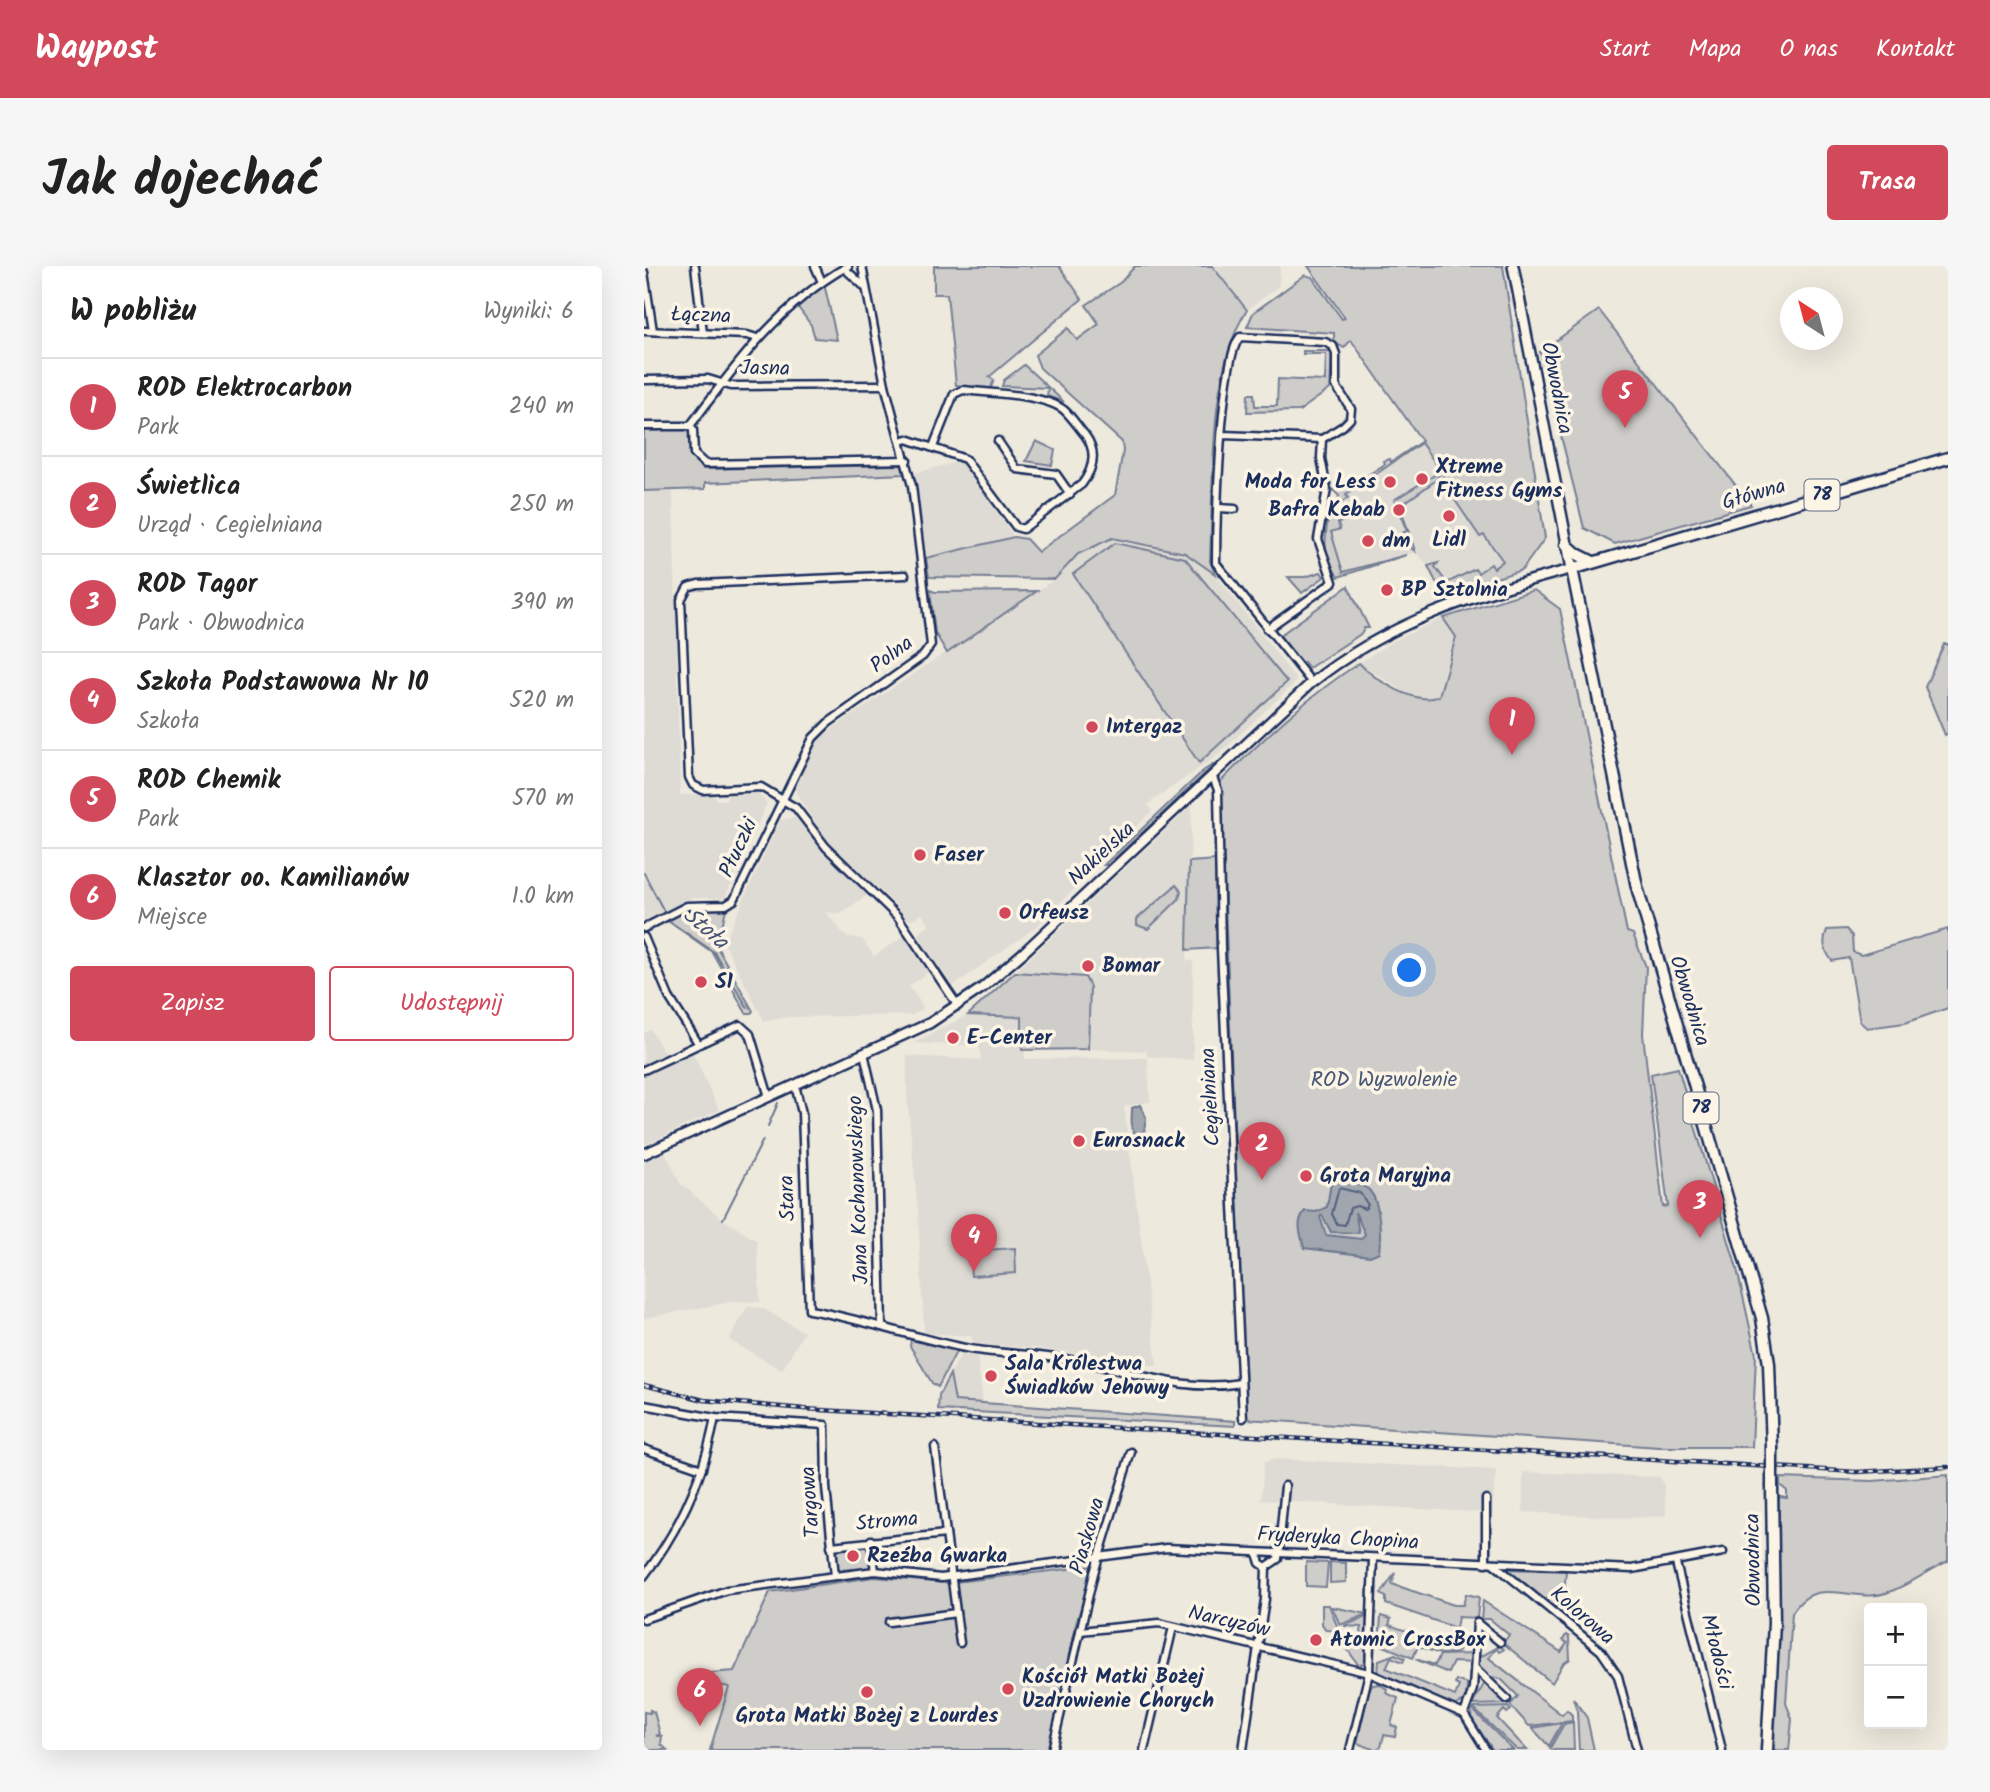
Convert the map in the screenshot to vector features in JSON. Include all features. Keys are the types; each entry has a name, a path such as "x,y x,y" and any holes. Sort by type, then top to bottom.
{"main road":[{"name":"Obwodnica","path":"1513,266 1566,544 1637,887 1762,1318 1769,1364 1772,1448 1774,1623 1767,1750"},
{"name":"Główna","path":"1572,569 1948,458"},
{"path":"1566,544 1577,554 1593,562"}],"street":[{"path":"695,266 703,333"},
{"path":"815,266 822,282"},
{"name":"Polna","path":"782,799 817,733 923,656 931,645 907,460 885,386 862,266"},
{"path":"690,426 757,338 822,282 846,267 866,288"},
{"path":"644,272 653,331"},
{"name":"Łączna","path":"644,331 757,338"},
{"path":"1223,435 1322,439 1343,426 1352,413 1336,386 1334,346 1325,342 1240,337 1229,371 1223,435 1216,564 1312,683"},
{"name":"Jasna","path":"644,380 708,379 731,386 885,386"},
{"path":"902,441 907,439 965,459 1016,527 1023,529 1070,494 1089,476 1093,448 1065,411 1051,403 956,391 933,447"},
{"path":"644,426 690,426"},
{"path":"690,426 693,430 694,454 705,464 907,460"},
{"path":"1268,629 1333,582 1323,560 1318,539 1327,489 1321,458 1322,439"},
{"path":"998,442 1017,468 1056,474 1070,494"},
{"path":"1219,508 1235,509"},
{"name":"Nakielska","path":"644,1154 864,1054 958,1006 1024,952 1312,683 1359,649 1412,620 1461,601 1572,569"},
{"path":"905,575 698,584 684,592 690,780 703,790 761,787 804,816 826,847 892,911 958,1006"},
{"name":"Cegielniana","path":"1212,775 1218,790 1221,949 1243,1418"},
{"name":"Płuczki","path":"644,928 687,906 726,905 734,900 782,799"},
{"path":"644,937 670,997 698,1043"},
{"path":"644,1070 733,1026 743,1026 750,1034 769,1097"},
{"name":"Jana Kochanowskiego","path":"864,1054 877,1110 882,1327"},
{"name":"Stara","path":"794,1085 802,1113 809,1310 882,1327"},
{"path":"882,1327 908,1336 974,1349 1079,1361 1188,1384 1240,1383"},
{"path":"644,1405 715,1418 702,1469 677,1526 644,1576"},
{"name":"Targowa","path":"715,1418 825,1425 835,1576"},
{"path":"935,1447 960,1643"},
{"path":"644,1449 702,1469"},
{"name":"Piaskowa","path":"1052,1750 1099,1558 1131,1452"},
{"path":"1266,1567 1275,1563 1278,1554 1285,1486"},
{"path":"1486,1499 1486,1563"},
{"name":"Stroma","path":"831,1546 946,1534"},
{"path":"871,1540 875,1571"},
{"name":"Fryderyka Chopina","path":"644,1619 727,1590 875,1571 952,1576 1166,1548 1632,1569 1676,1563 1723,1552"},
{"path":"1257,1553 1260,1563 1266,1567"},
{"path":"1350,1750 1369,1673 1373,1559"},
{"name":"Młodości","path":"1676,1563 1722,1750"},
{"name":"Kolorowa","path":"1494,1564 1601,1651 1618,1676 1637,1750"},
{"path":"1243,1750 1259,1647 1266,1567"},
{"path":"889,1622 956,1613"},
{"name":"Narcyzów","path":"1080,1631 1147,1623 1173,1627 1369,1673 1464,1714"},
{"path":"1486,1750 1464,1714 1473,1689 1477,1623 1500,1642"},
{"path":"1144,1750 1173,1627"},
{"path":"1475,1668 1507,1699"}],"shaded area":[{"path":"1212,266 1280,266 1279,286 1247,310"},
{"path":"1422,441 1445,474 1398,499 1411,540 1402,505 1438,480 1522,570 1448,593 1443,585 1438,586 1426,563 1415,552 1338,577 1328,557 1323,537 1330,507 1337,505 1339,496 1333,490 1351,483 1351,486 1385,464 1384,461 1390,459 1391,462"},
{"path":"961,461 1014,537 926,558 915,473"},
{"path":"673,490 680,795 714,794 717,800 726,800 728,794 757,793 767,803 725,898 693,898 644,920 644,491"},
{"path":"1112,538 1185,553 1215,574 1296,679 1295,683 1217,756 1148,804 1152,811 1036,927 953,986 919,939 919,933 930,925 922,914 911,920 907,919 898,907 828,842 800,800 795,787 816,743 827,732 1055,579 1078,554"},
{"path":"1443,618 1457,637 1439,696 1428,700 1406,693 1359,663 1391,642"},
{"path":"1192,805 1187,961 1193,961 1193,1060 1147,1056 1147,1051 1088,1049 1089,1021 1085,977 1015,972"},
{"path":"799,817 822,851 869,894 840,914 826,912 845,936 862,939 874,956 905,935 930,971 909,986 924,1008 912,1015 789,1017 764,1021 724,943 780,820"},
{"path":"968,1015 1022,1017 1025,1059 1148,1058 1150,1102 1124,1106 1157,1366 1036,1348 974,1344 971,1336 924,1333 918,1213 907,1096 907,1056 981,1060 979,1046 913,1043"},
{"path":"651,1030 666,1056 644,1067 644,1033"},
{"path":"692,1051 719,1110 644,1145 644,1077"},
{"path":"664,1150 680,1183 721,1218 757,1241 760,1302 737,1301 644,1318 644,1158"},
{"path":"747,1307 762,1308 804,1332 782,1370 729,1340"},
{"path":"963,1351 977,1354 983,1402 955,1401 950,1374"},
{"path":"1276,1459 1496,1470 1492,1513 1261,1500 1264,1462"},
{"path":"1523,1472 1660,1477 1664,1485 1666,1516 1627,1518 1523,1512"}],"green space":[{"path":"934,266 1059,266 1082,299 989,377 994,380 990,390 956,385 947,294 934,294"},
{"path":"1135,266 1212,266 1247,310 1234,335 1219,397 1213,466 1210,561 1215,574 1185,553 1112,538 1078,554 1055,579 929,577 926,558 1014,537 1026,539 1038,552 1115,495 1123,451 1122,442 1040,368 1035,355 1068,328 1077,340 1099,324 1086,305 1121,282"},
{"path":"1308,266 1503,266 1545,538 1522,570 1448,593 1443,585 1438,586 1428,566 1438,563 1435,567 1447,583 1475,569 1478,573 1491,564 1494,568 1503,561 1484,535 1480,537 1439,480 1445,474 1442,470 1435,481 1400,506 1415,551 1407,545 1402,533 1407,531 1394,500 1441,471 1421,443 1346,495 1348,498 1342,502 1344,521 1338,523 1340,529 1331,532 1343,572 1406,555 1338,577 1328,558 1325,543 1330,507 1337,505 1339,496 1333,490 1351,483 1351,486 1385,464 1384,461 1390,459 1391,462 1422,441 1351,340 1344,348 1334,342 1334,333 1247,327 1253,313 1305,275 1312,277 1342,319 1345,318"},
{"path":"824,285 837,340 815,338 811,325 797,306"},
{"path":"1599,310 1751,505 1615,544 1584,528 1540,352"},
{"path":"1303,351 1329,351 1332,354 1330,389 1299,411 1247,412 1248,394 1254,394 1255,406 1277,406 1278,379 1325,381 1326,354 1303,354"},
{"path":"1024,365 1064,402 1047,396 1048,388 1002,386 1004,380"},
{"path":"690,429 692,458 703,469 902,465 904,474 705,483 705,489 644,491 644,431"},
{"path":"1036,441 1055,450 1052,465 1026,461"},
{"path":"1115,543 1185,558 1287,682 1199,763 1073,574"},
{"path":"1321,572 1324,577 1302,593 1288,577 1305,577"},
{"path":"1348,586 1369,628 1364,628 1362,633 1309,668 1304,662 1301,663 1279,636"},
{"path":"930,590 1037,591 947,653 935,633"},
{"name":"ROD Wyzwolenie","path":"1534,590 1560,609 1627,932 1633,934 1646,967 1643,1034 1663,1207 1668,1206 1651,1074 1678,1068 1737,1269 1756,1355 1752,1447 1659,1447 1246,1419 1220,782 1286,719 1359,663 1385,683 1408,695 1419,698 1439,696 1456,637 1443,618"},
{"path":"1944,644 1948,644 1948,733 1945,735 1925,687"},
{"path":"1217,762 1108,865 1104,865 1203,771"},
{"path":"1216,860 1217,948 1187,950 1189,862"},
{"path":"1176,885 1181,891 1179,899 1148,929 1137,925 1137,919"},
{"path":"689,908 726,909 717,947 753,1011 751,1013 746,1013 712,952 665,919"},
{"path":"1846,929 1852,936 1853,952 1861,955 1948,929 1948,1008 1905,1023 1867,1028 1860,1022 1849,958 1832,961 1825,946 1827,930"},
{"path":"1015,972 1085,977 1090,987 1088,1049 1022,1050 1022,1017 968,1015"},
{"path":"1015,1248 1016,1273 971,1276 969,1251"},
{"path":"911,1340 957,1350 938,1387 932,1383 910,1346"},
{"path":"950,1374 955,1401 1235,1421 1235,1426 938,1410 939,1395"},
{"path":"1948,1475 1948,1561 1886,1593 1861,1595 1824,1592 1812,1595 1802,1601 1792,1613 1786,1703 1792,1719 1789,1750 1772,1750 1779,1497 1787,1498 1787,1491 1780,1485 1780,1478 1873,1481"},
{"path":"869,1544 870,1568 837,1570 836,1553 841,1547"},
{"path":"1306,1562 1328,1563 1326,1587 1306,1586"},
{"path":"1330,1562 1346,1563 1346,1582 1330,1583"},
{"path":"1094,1566 1075,1627 1048,1750 710,1750 729,1687 698,1681 699,1674 734,1671 770,1592 874,1577 947,1583"},
{"path":"1505,1569 1566,1571 1564,1595 1555,1607"},
{"path":"1395,1573 1392,1584 1454,1605 1463,1605 1466,1594 1479,1597 1477,1618 1458,1617 1456,1628 1386,1604 1386,1597 1381,1594"},
{"path":"1483,1601 1561,1652 1567,1643 1563,1640 1566,1635 1569,1637 1570,1659 1563,1664 1552,1683 1503,1643 1509,1635 1490,1619 1481,1619"},
{"path":"1322,1605 1329,1605 1339,1631 1326,1630 1322,1624"},
{"path":"1332,1607 1368,1614 1340,1625"},
{"path":"1368,1616 1367,1661 1359,1666 1346,1647 1362,1645 1361,1627 1344,1626"},
{"path":"1381,1616 1391,1619 1389,1625 1459,1649 1456,1653 1440,1654 1418,1646 1413,1658 1379,1644"},
{"path":"1500,1646 1504,1649 1500,1652 1496,1649 1489,1658 1562,1715 1567,1710 1572,1715 1572,1721 1529,1726 1510,1705 1518,1696 1501,1679 1486,1676 1477,1668 1478,1658"},
{"path":"1395,1654 1405,1658 1403,1662 1391,1657 1386,1668 1455,1696 1459,1686 1455,1684 1456,1680 1467,1684 1466,1700 1454,1706 1378,1674 1379,1660"},
{"path":"1475,1654 1475,1663 1453,1662 1448,1673 1415,1659 1435,1665 1440,1655"},
{"path":"1379,1684 1387,1689 1386,1693 1398,1698 1391,1725 1397,1727 1395,1737 1384,1735 1381,1747 1376,1750 1357,1743 1369,1690 1373,1685"},
{"path":"1484,1684 1489,1685 1506,1704 1472,1705"},
{"path":"1573,1698 1587,1718 1594,1750 1579,1750 1577,1711"},
{"path":"1508,1707 1511,1710 1507,1713 1504,1710 1497,1718 1527,1750 1517,1750 1473,1708"},
{"path":"1471,1708 1513,1750 1493,1750 1473,1721"},
{"path":"650,1710 654,1712 660,1734 656,1736 662,1736 661,1744 667,1750 644,1750 644,1712 650,1713"},
{"path":"1573,1722 1574,1750 1552,1750 1550,1748 1564,1724"},
{"path":"1562,1723 1549,1746 1532,1728"}],"water":[{"path":"1140,1105 1146,1117 1143,1140 1135,1134 1132,1126 1132,1108"},
{"path":"1338,1180 1370,1191 1378,1212 1379,1252 1370,1256 1304,1248 1300,1229 1302,1215 1305,1211 1316,1212 1327,1207 1331,1183","holes":["1355,1212 1365,1234 1361,1239 1326,1235 1320,1217 1322,1215 1331,1232 1359,1233"]}],"waterway":[{"name":"Stoła","path":"644,873 669,921 714,952 748,1008"},
{"name":"Stoła","path":"768,1126 778,1103"},
{"name":"Stoła","path":"723,1219 763,1140"}],"railway":[{"path":"644,1385 704,1400 804,1409 1857,1472 1948,1467"}],"place":[{"name":"ROD Chemik","path":"1625,428"},
{"name":"Xtreme Fitness Gyms","path":"1422,479"},
{"name":"Moda for Less","path":"1390,482"},
{"name":"Bafra Kebab","path":"1399,510"},
{"name":"Lidl","path":"1449,516"},
{"name":"dm","path":"1368,541"},
{"name":"BP Sztolnia","path":"1387,590"},
{"name":"Intergaz","path":"1092,727"},
{"name":"ROD Elektrocarbon","path":"1512,755"},
{"name":"Faser","path":"920,855"},
{"name":"Orfeusz","path":"1005,913"},
{"name":"Bomar","path":"1088,966"},
{"name":"S1","path":"701,982"},
{"name":"E-Center","path":"953,1038"},
{"name":"Eurosnack","path":"1079,1141"},
{"name":"Grota Maryjna","path":"1306,1176"},
{"name":"Świetlica","path":"1262,1180"},
{"name":"ROD Tagor","path":"1700,1238"},
{"name":"Szkoła Podstawowa Nr 10","path":"974,1272"},
{"name":"Sala Królestwa Świadków Jehowy","path":"991,1376"},
{"name":"Rzeźba Gwarka","path":"853,1556"},
{"name":"Atomic CrossBox","path":"1316,1640"},
{"name":"Kościół Matki Bożej Uzdrowienie Chorych","path":"1008,1689"},
{"name":"Grota Matki Bożej z Lourdes","path":"867,1692"},
{"name":"Klasztor oo. Kamilianów","path":"700,1726"}]}
